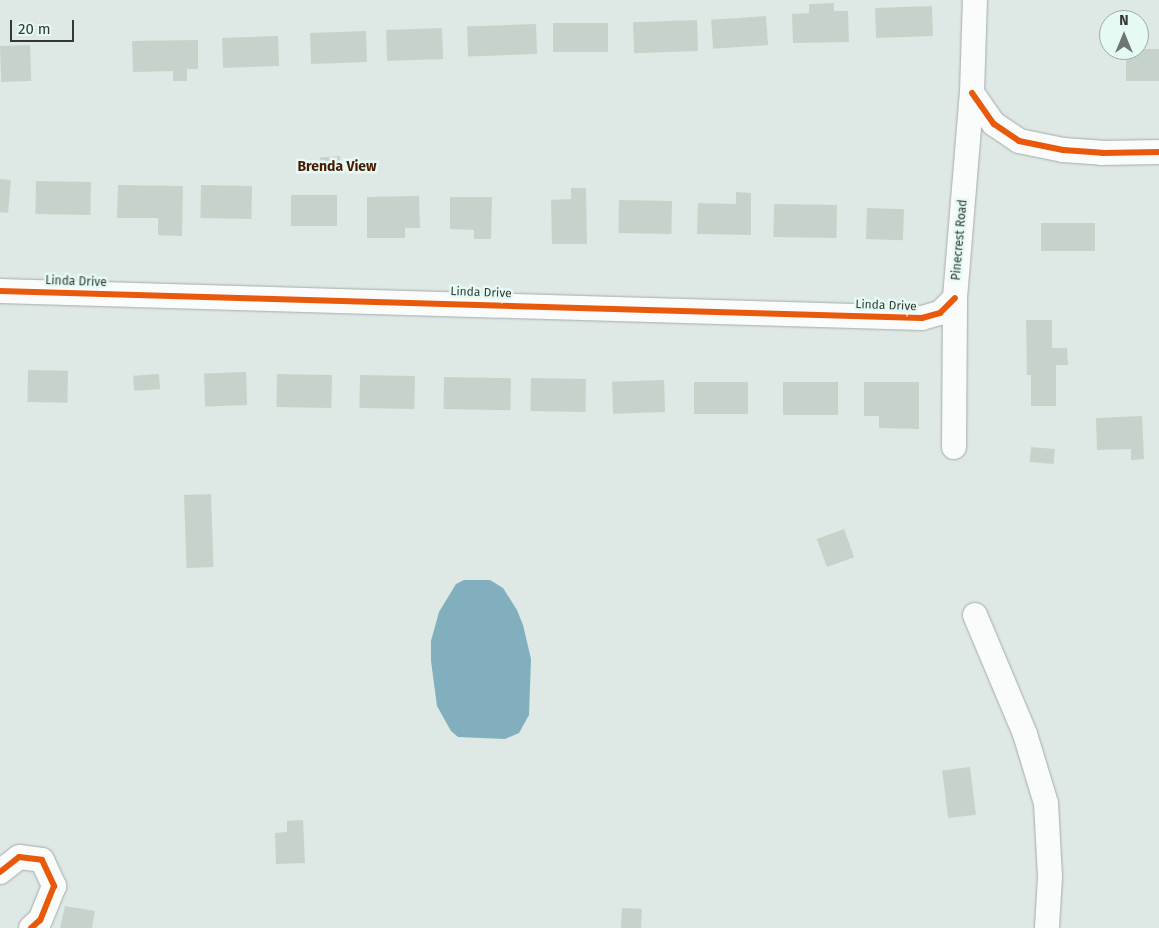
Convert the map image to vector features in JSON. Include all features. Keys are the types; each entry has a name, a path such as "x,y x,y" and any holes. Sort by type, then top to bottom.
{"street":[{"name":"Pinecrest Road","path":"954,446 955,298 972,93 975,0"},
{"path":"972,93 994,124 1019,142 1083,152 1159,152"},
{"name":"Linda Drive","path":"0,291 922,318 940,313 955,298"},
{"path":"975,615 1025,734 1046,803 1050,877 1047,928"},
{"path":"0,872 19,857 42,860 54,886 40,920 31,928"}],"water":[{"path":"464,580 490,580 503,588 517,610 523,625 531,659 529,715 519,733 505,739 458,737 451,731 437,706 431,661 431,641 439,612 456,584"}],"building":[{"path":"834,3 834,11 848,11 849,42 793,43 792,14 809,13 809,4"},
{"path":"932,6 933,36 876,38 875,8"},
{"path":"766,16 768,45 713,49 711,20"},
{"path":"697,20 698,51 634,53 633,22"},
{"path":"553,23 608,23 608,52 553,52"},
{"path":"536,24 537,54 468,56 467,26"},
{"path":"442,28 443,59 387,61 386,30"},
{"path":"366,31 367,62 311,64 310,33"},
{"path":"278,36 279,66 223,68 222,38"},
{"path":"198,40 198,69 187,69 187,81 173,81 173,71 133,72 132,41"},
{"path":"30,45 31,81 1,82 0,46"},
{"path":"1149,49 1159,49 1159,81 1126,81 1126,60 1149,60"},
{"path":"340,156 341,171 321,172 320,157"},
{"path":"0,179 11,180 8,213 0,212"},
{"path":"36,181 91,182 90,215 35,214"},
{"path":"118,185 183,186 182,236 158,235 158,218 117,218"},
{"path":"201,185 252,186 251,219 200,218"},
{"path":"571,188 586,188 587,244 552,244 551,200 571,199"},
{"path":"736,192 751,193 751,235 697,234 698,203 736,204"},
{"path":"291,195 337,195 337,226 291,226"},
{"path":"419,196 420,228 405,228 405,238 367,238 367,197"},
{"path":"450,197 492,197 491,239 474,239 474,230 450,229"},
{"path":"619,200 672,201 671,234 618,233"},
{"path":"774,204 837,205 836,238 773,237"},
{"path":"867,208 904,209 903,240 866,239"},
{"path":"1041,223 1095,223 1095,251 1041,251"},
{"path":"1026,320 1052,320 1052,348 1067,348 1068,365 1056,365 1056,406 1031,406 1031,375 1027,375"},
{"path":"28,370 68,371 67,403 27,402"},
{"path":"246,372 247,405 205,406 204,373"},
{"path":"159,374 160,389 134,391 133,376"},
{"path":"277,374 332,375 331,408 276,407"},
{"path":"360,375 415,376 414,409 359,408"},
{"path":"444,377 511,378 510,410 443,409"},
{"path":"531,378 586,379 585,412 530,411"},
{"path":"664,380 665,412 613,414 612,382"},
{"path":"694,382 748,382 748,414 694,414"},
{"path":"783,382 838,382 838,415 783,415"},
{"path":"864,382 919,382 919,429 879,428 879,416 864,416"},
{"path":"1142,416 1144,459 1131,460 1131,449 1097,450 1096,418"},
{"path":"1031,447 1055,449 1054,464 1030,462"},
{"path":"211,494 214,567 187,568 184,495"},
{"path":"844,529 854,557 827,567 817,539"},
{"path":"970,767 976,815 948,818 942,770"},
{"path":"303,820 305,863 276,864 275,833 287,832 287,821"},
{"path":"65,906 95,911 92,928 60,928"},
{"path":"622,908 642,909 641,928 621,928"}],"cycle path":[{"path":"972,93 994,124 1019,141 1063,150 1102,153 1159,152"},
{"path":"0,291 922,318 940,313 955,298"},
{"path":"0,872 19,857 42,860 54,886 40,920 31,928"}],"district":[{"name":"Brenda View","path":"337,167"}]}
